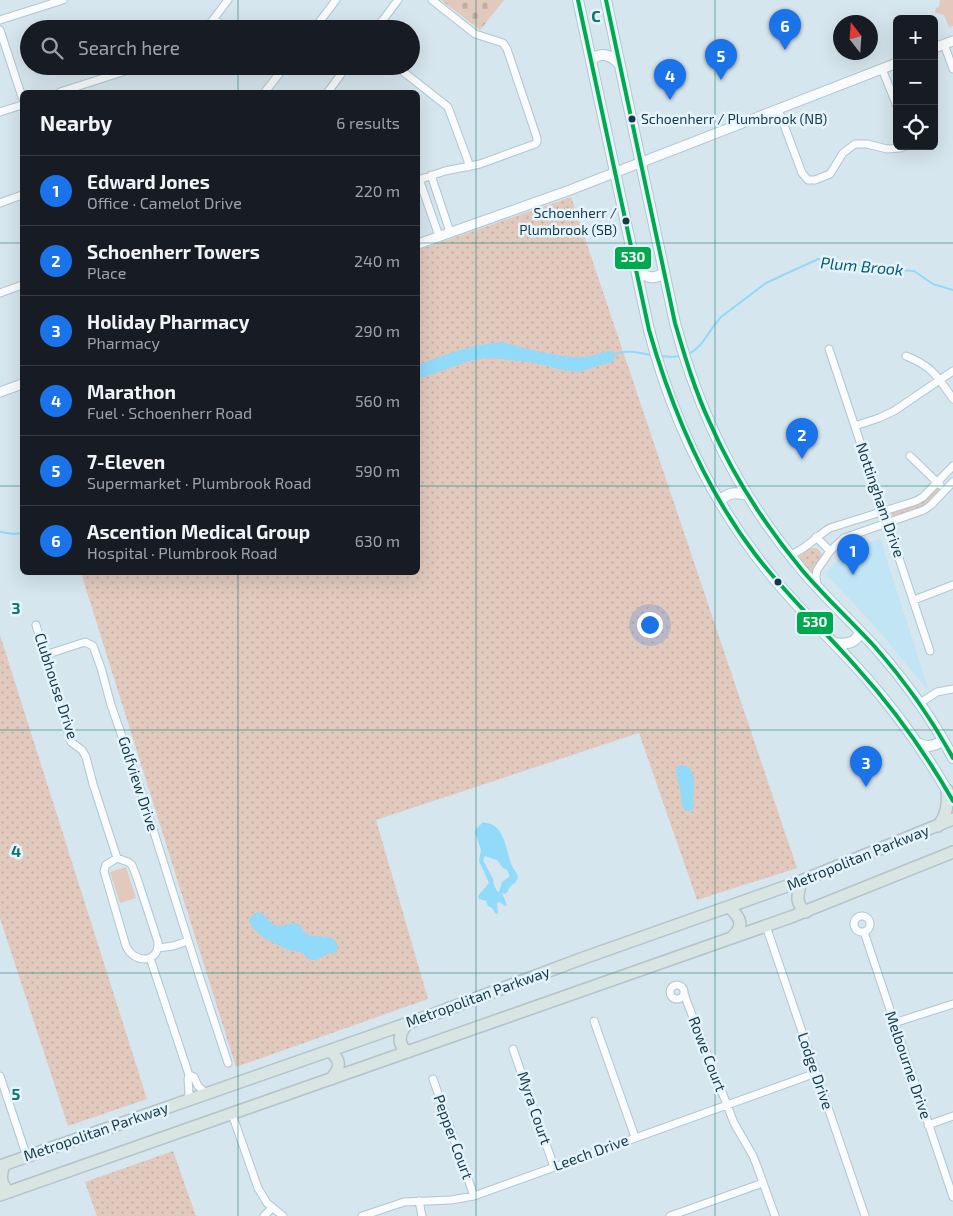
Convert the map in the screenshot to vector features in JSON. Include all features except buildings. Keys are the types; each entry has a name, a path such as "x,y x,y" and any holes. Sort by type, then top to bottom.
{"main road":[{"path":"578,0 649,330 670,398 700,468 720,503 771,576 883,698 917,743 953,801"},
{"path":"606,0 675,323 697,393 712,430 728,462 761,517 790,555 895,671 920,703 953,758"},
{"path":"591,60 597,55 605,54 613,58 620,65"},
{"path":"635,267 650,277 656,277 664,273"},
{"path":"720,503 725,496 731,493 747,495"},
{"path":"834,643 851,643 857,639 860,631"},
{"path":"917,743 935,746 943,741"},
{"path":"937,826 942,821 946,811 948,801 947,790"},
{"name":"Metropolitan Parkway","path":"2,1166 408,1023 801,881 953,819"},
{"name":"Metropolitan Parkway","path":"4,1193 806,912 953,852"},
{"path":"801,881 797,899 799,905 806,912"},
{"path":"729,907 737,916 740,924 737,933 730,939"},
{"path":"408,1023 403,1028 400,1037 401,1046 408,1052"},
{"path":"330,1050 336,1057 338,1064 337,1071 331,1079"},
{"path":"2,1166 0,1173 4,1193"}],"street":[{"path":"0,20 63,0"},
{"path":"214,19 228,0"},
{"path":"321,20 336,0"},
{"path":"383,20 398,0"},
{"path":"420,178 480,164 537,142 507,49 503,43 476,34 432,0"},
{"path":"0,30 20,91"},
{"path":"938,46 953,41"},
{"path":"944,44 953,69"},
{"path":"420,243 570,190 893,65"},
{"path":"882,69 897,105"},
{"path":"66,90 113,75"},
{"path":"266,90 276,75"},
{"path":"329,90 340,75"},
{"path":"407,75 448,107 468,166"},
{"path":"0,112 20,106"},
{"path":"778,109 802,173 808,180 815,180 830,174 843,153 855,144 893,149"},
{"path":"431,175 450,232"},
{"path":"420,184 439,236"},
{"path":"0,202 20,196"},
{"path":"0,293 20,286"},
{"name":"Nottingham Drive","path":"830,349 930,651"},
{"path":"906,356 925,365 936,374 953,399"},
{"path":"855,426 894,411 953,371"},
{"path":"0,392 20,385"},
{"path":"910,456 946,490"},
{"path":"790,555 803,549 830,528 883,512 923,497 951,471"},
{"path":"817,586 817,570 830,551 844,538 924,510 953,482"},
{"path":"852,521 856,533"},
{"path":"816,538 830,551"},
{"path":"914,600 953,585"},
{"name":"Clubhouse Drive","path":"36,625 71,742 82,750 86,757 116,858"},
{"name":"Golfview Drive","path":"45,655 85,642 93,646 188,941"},
{"path":"920,703 937,692 953,689"},
{"path":"116,858 132,865 158,942 158,948 155,955 142,960 128,952 104,870 106,865 116,858"},
{"name":"Lodge Drive","path":"766,926 864,1216"},
{"name":"Melbourne Drive","path":"864,932 953,1197"},
{"path":"158,948 188,941 228,1063"},
{"path":"150,958 189,1075 189,1094 187,1100"},
{"name":"Rowe Court","path":"687,1002 673,999 670,995 672,986 680,985 683,988 734,1123 753,1156 774,1216"},
{"name":"Rowe Court","path":"678,1000 682,998 684,993"},
{"path":"894,1023 953,1004"},
{"path":"594,1021 635,1137"},
{"name":"Myra Court","path":"513,1049 554,1167"},
{"name":"Leech Drive","path":"362,1216 397,1204 451,1200 474,1196 816,1073"},
{"path":"189,1075 194,1078 198,1086 206,1094"},
{"path":"0,1076 27,1157"},
{"name":"Pepper Court","path":"433,1079 474,1196"},
{"path":"232,1114 258,1188 267,1203 283,1216"},
{"path":"928,1125 953,1116"},
{"path":"670,1216 763,1183"},
{"path":"419,1201 422,1216"},
{"path":"264,1216 272,1208"}],"shaded area":[{"path":"881,538 929,691 872,623 826,574 844,551"}],"green space":[{"path":"441,0 504,0 480,30"},
{"path":"940,0 953,0 953,26 949,27 944,15 935,13 936,8 939,7"},
{"path":"571,197 797,868 697,900 639,733 376,820 428,999 236,1067 82,575 420,575 420,249"},
{"path":"937,488 940,488 940,491 924,506 894,517 891,515 893,512 921,502"},
{"path":"809,548 816,548 822,555 818,564 813,568 812,574 798,558"},
{"path":"0,635 147,1099 68,1126 0,918"},
{"path":"126,867 136,898 120,903 110,872"},
{"path":"173,1151 196,1216 97,1216 85,1182"}],"water":[{"path":"502,342 567,357 587,357 613,351 615,357 613,362 579,372 535,363 485,358 470,361 420,378 420,364 448,354"},
{"path":"679,765 689,767 693,777 693,810 685,810 682,806 676,769"},
{"path":"483,822 496,827 505,842 512,866 518,877 508,892 502,893 507,905 505,906 500,902 497,903 498,914 488,906 486,901 479,899 478,896 489,883 479,861 481,850 475,832","holes":["485,856 497,860 509,874 509,877 502,882 499,892 483,860"]},
{"path":"257,912 263,914 275,925 280,926 294,923 301,926 309,935 333,938 336,941 337,952 327,954 317,960 310,960 301,952 288,950 264,938 253,928 249,921"}],"waterway":[{"name":"Plum Brook","path":"688,354 698,347 721,317 766,283 818,259 885,269 914,271 933,284 953,290"},
{"name":"Plum Brook","path":"614,355 628,352 651,355"},
{"name":"Plum Brook","path":"661,356 681,356"},
{"name":"Plum Brook","path":"0,532 20,533"}],"transit line":[{"name":"530","path":"578,0 649,330 679,418 705,475 720,502 755,554 885,700 921,749 953,801"},
{"name":"530","path":"606,0 675,323 695,386 719,443 739,481 775,536 811,580 897,673 927,714 953,758"}],"place":[{"name":"Ascention Medical Group","path":"785,50"},
{"name":"7-Eleven","path":"721,80"},
{"name":"Marathon","path":"670,100"},
{"name":"Schoenherr / Plumbrook (NB)","path":"632,119"},
{"name":"Schoenherr / Plumbrook (SB)","path":"626,221"},
{"name":"Schoenherr Towers","path":"802,459"},
{"name":"Edward Jones","path":"853,575"},
{"name":"Holiday Pharmacy","path":"866,787"}]}
